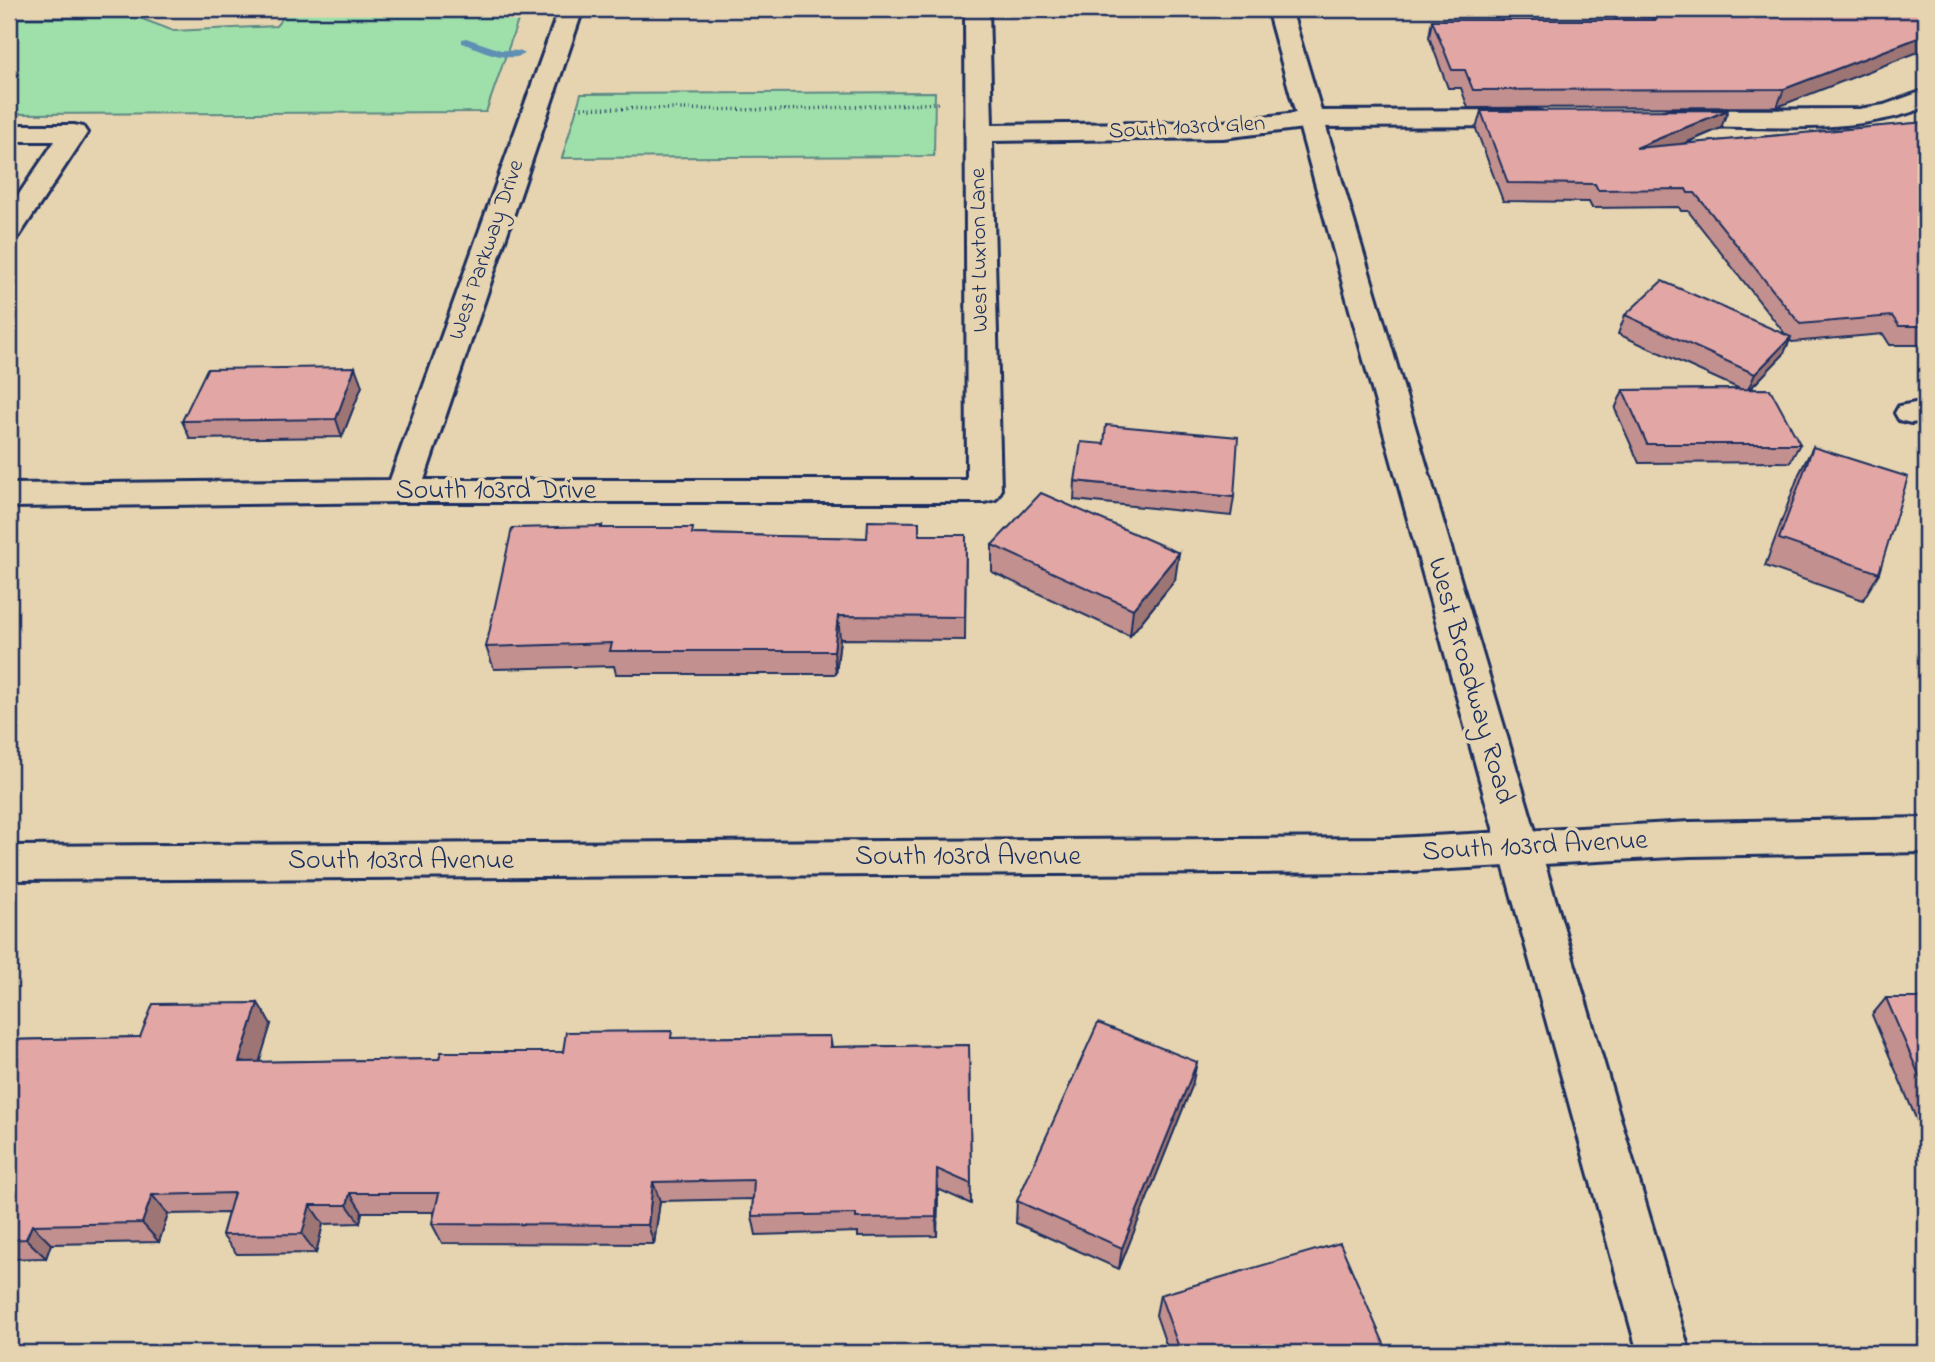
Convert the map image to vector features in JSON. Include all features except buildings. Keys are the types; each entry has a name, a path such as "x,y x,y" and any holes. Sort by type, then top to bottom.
{"street":[{"name":"West Parkway Drive","path":"403,491 572,9"},
{"name":"West Luxton Lane","path":"976,9 985,108 984,491"},
{"name":"West Broadway Road","path":"1279,9 1664,1353"},
{"path":"1651,118 1859,117 1890,112 1926,98"},
{"name":"South 103rd Glen","path":"1032,107 1221,106 1312,119"},
{"name":"South 103rd Glen","path":"985,108 1223,130 1312,119"},
{"path":"1312,119 1554,118"},
{"path":"9,133 74,133 9,230"},
{"name":"South 103rd Drive","path":"9,496 403,491 984,491"},
{"name":"South 103rd Avenue","path":"9,863 1395,855 1690,839 1926,835"}],"path":[{"path":"537,109 782,110 948,103 948,85 985,108"}],"green space":[{"path":"290,9 522,9 486,112 9,114 9,18 137,17 174,31 276,26"},
{"path":"935,92 934,156 562,158 581,94"}],"waterway":[{"path":"466,41 500,53 520,54"}]}
